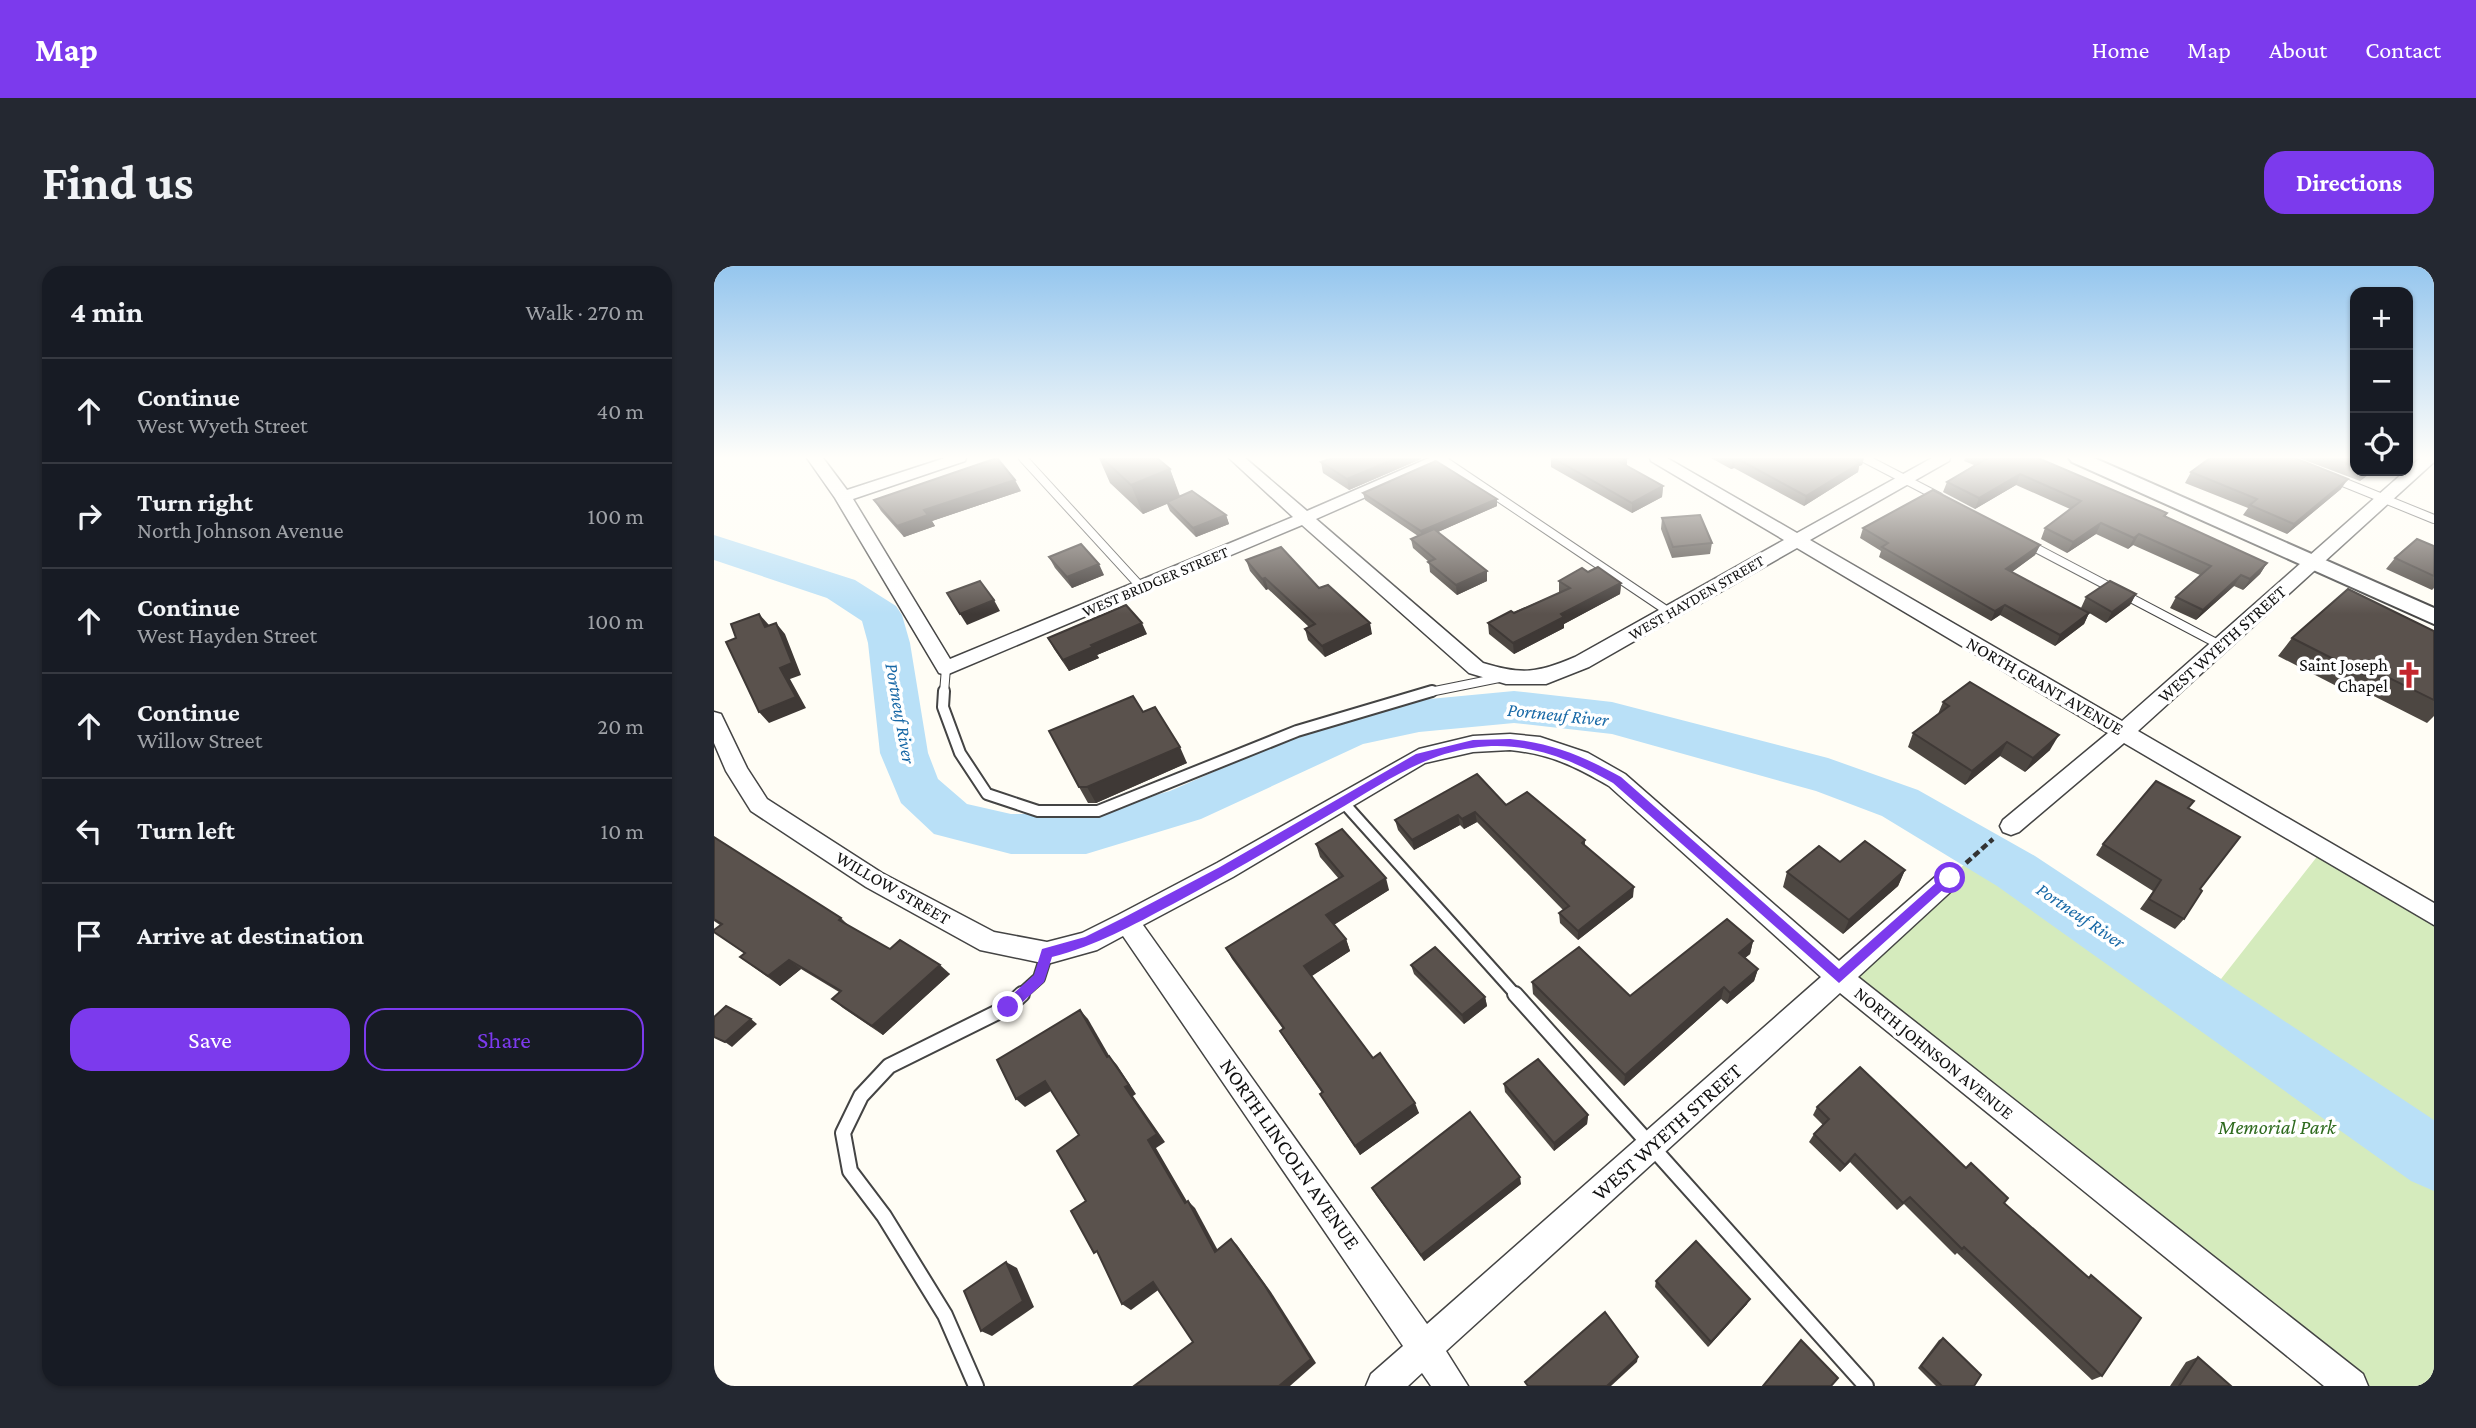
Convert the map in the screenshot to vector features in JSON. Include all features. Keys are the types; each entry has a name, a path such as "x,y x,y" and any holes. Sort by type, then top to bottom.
{"street":[{"path":"851,510 946,668"},
{"path":"1299,510 1307,517"},
{"name":"WEST BRIDGER STREET","path":"946,668 1322,510"},
{"name":"NORTH GRANT AVENUE","path":"1747,510 2434,915"},
{"name":"WEST HAYDEN STREET","path":"1307,517 1476,668 1506,677 1546,677 1582,662 1848,510"},
{"path":"2197,510 2434,617"},
{"name":"WEST WYETH STREET","path":"2003,832 2123,732 2371,510"},
{"name":"WILLOW STREET","path":"714,719 737,771 759,805 874,880 989,942 1047,953 1088,942 1127,922"},
{"name":"NORTH JOHNSON AVENUE","path":"1343,802 1419,757 1473,744 1510,742 1540,745 1570,756 1617,780 1839,977 2351,1386"},
{"path":"1127,922 1225,870 1343,802"},
{"name":"WEST WYETH STREET","path":"1383,1386 1954,874"},
{"name":"NORTH LINCOLN AVENUE","path":"1127,922 1451,1386"}],"lane":[{"path":"1071,510 1141,587"},
{"path":"1518,510 1669,612"},
{"path":"2412,510 2434,519"},
{"path":"2014,537 2220,645"},
{"path":"946,668 943,707 960,753 987,794 1038,811 1077,812 1098,811 1285,733 1368,705 1442,686 1506,677"},
{"path":"1343,802 1866,1386"},
{"path":"976,1386 945,1315 884,1216 850,1171 843,1133 861,1096 889,1066 1008,1007 1039,978 1047,953"}],"path":[{"path":"1954,874 2003,832"}],"green space":[{"name":"Memorial Park","path":"1995,837 2221,979 2323,849 2434,915 2434,1386 2351,1386 1839,977"}],"building":[{"path":"883,510 924,510 928,515 897,526"},
{"path":"1175,510 1219,510 1226,515 1193,528"},
{"path":"1389,510 1470,510 1421,531"},
{"path":"1896,510 1972,510 2040,545 2006,569 2089,613 2060,635 2005,605 1995,611 1882,547 1888,543 1863,528"},
{"path":"2069,510 2161,510 2167,513 2164,516 2267,563 2250,579 2241,575 2203,610 2176,597 2211,566 2139,534 2134,538 2101,523 2073,542 2045,528"},
{"path":"2262,510 2310,510 2294,524"},
{"path":"1700,515 1712,543 1673,547 1662,518"},
{"path":"1434,529 1487,571 1456,585 1428,562 1435,559 1411,539"},
{"path":"2417,539 2434,546 2434,576 2395,558"},
{"path":"1081,544 1099,564 1067,577 1049,557"},
{"path":"1281,547 1319,588 1328,585 1370,623 1322,646 1305,629 1315,624 1265,578 1262,579 1246,560"},
{"path":"1598,567 1621,583 1513,643 1488,623 1570,588 1559,581 1582,568 1588,572"},
{"path":"980,581 994,600 960,614 947,593"},
{"path":"2110,581 2136,594 2112,612 2086,597"},
{"path":"2348,589 2434,631 2434,700 2371,669 2365,675 2292,638"},
{"path":"1126,605 1142,623 1063,660 1048,638"},
{"path":"759,614 765,627 776,623 792,663 780,668 796,697 759,712 726,642 736,638 731,624"},
{"path":"1970,682 2059,735 2033,758 2007,742 1972,771 1913,733 1949,706 1943,702"},
{"path":"1133,696 1143,712 1155,707 1180,747 1087,787 1079,787 1049,731"},
{"path":"1477,774 1506,805 1527,792 1585,840 1582,843 1634,887 1578,931 1559,913 1569,906 1475,812 1462,819 1458,815 1412,840 1395,820"},
{"path":"2156,781 2194,801 2188,808 2240,837 2200,889 2202,891 2184,919 2149,899 2161,880 2103,844"},
{"path":"1342,829 1386,878 1326,915 1346,939 1304,966 1373,1058 1380,1053 1415,1103 1355,1146 1320,1094 1323,1092 1280,1031 1284,1028 1226,948 1343,876 1316,844"},
{"path":"714,837 841,918 839,920 890,949 900,940 940,965 872,1026 832,999 841,991 789,960 768,976 740,957 745,953 714,932 722,924 714,919"},
{"path":"1865,841 1905,870 1849,920 1787,872 1819,846 1840,862"},
{"path":"1727,919 1753,941 1739,953 1758,969 1730,993 1724,987 1625,1075 1532,982 1579,947 1630,996"},
{"path":"1435,947 1485,997 1462,1015 1411,965"},
{"path":"726,1006 751,1019 725,1042 714,1037 714,1017"},
{"path":"1080,1010 1107,1057 1109,1056 1129,1085 1125,1087 1157,1134 1148,1140 1185,1203 1188,1201 1215,1252 1231,1239 1265,1286 1311,1359 1279,1386 1134,1386 1193,1342 1153,1282 1122,1304 1097,1251 1094,1253 1071,1211 1086,1201 1057,1151 1079,1135 1045,1081 1016,1099 997,1060"},
{"path":"1538,1059 1588,1115 1554,1143 1504,1084"},
{"path":"1860,1067 1966,1168 1971,1163 2008,1198 2004,1203 2089,1278 2091,1275 2141,1318 2102,1376 1964,1247 1962,1249 1910,1197 1903,1203 1855,1154 1845,1165 1814,1134 1829,1119 1817,1107"},
{"path":"1470,1112 1520,1177 1421,1255 1372,1188"},
{"path":"1696,1241 1750,1299 1711,1342 1656,1281"},
{"path":"1006,1262 1023,1301 981,1331 964,1291"},
{"path":"1605,1312 1638,1357 1607,1386 1528,1386 1525,1382"},
{"path":"1943,1338 1981,1375 1974,1386 1942,1386 1921,1366"},
{"path":"1801,1340 1838,1378 1831,1386 1763,1386"},
{"path":"2198,1357 2231,1386 2179,1386"}],"waterway":[{"name":"Portneuf River","path":"714,547 841,589 881,615 889,643 904,753 918,790 952,820 1011,834 1086,834 1183,806 1352,730 1419,716 1514,707 1612,718 1828,776 1900,803 2016,871 2434,1158"}],"place":[{"name":"Saint Joseph Chapel","path":"2409,675"}],"route":[{"path":"1008,1007 1039,978 1047,953 1088,942 1127,922 1225,870 1419,757 1473,744 1510,742 1540,745 1580,760 1617,780 1839,977 1950,878"}]}
